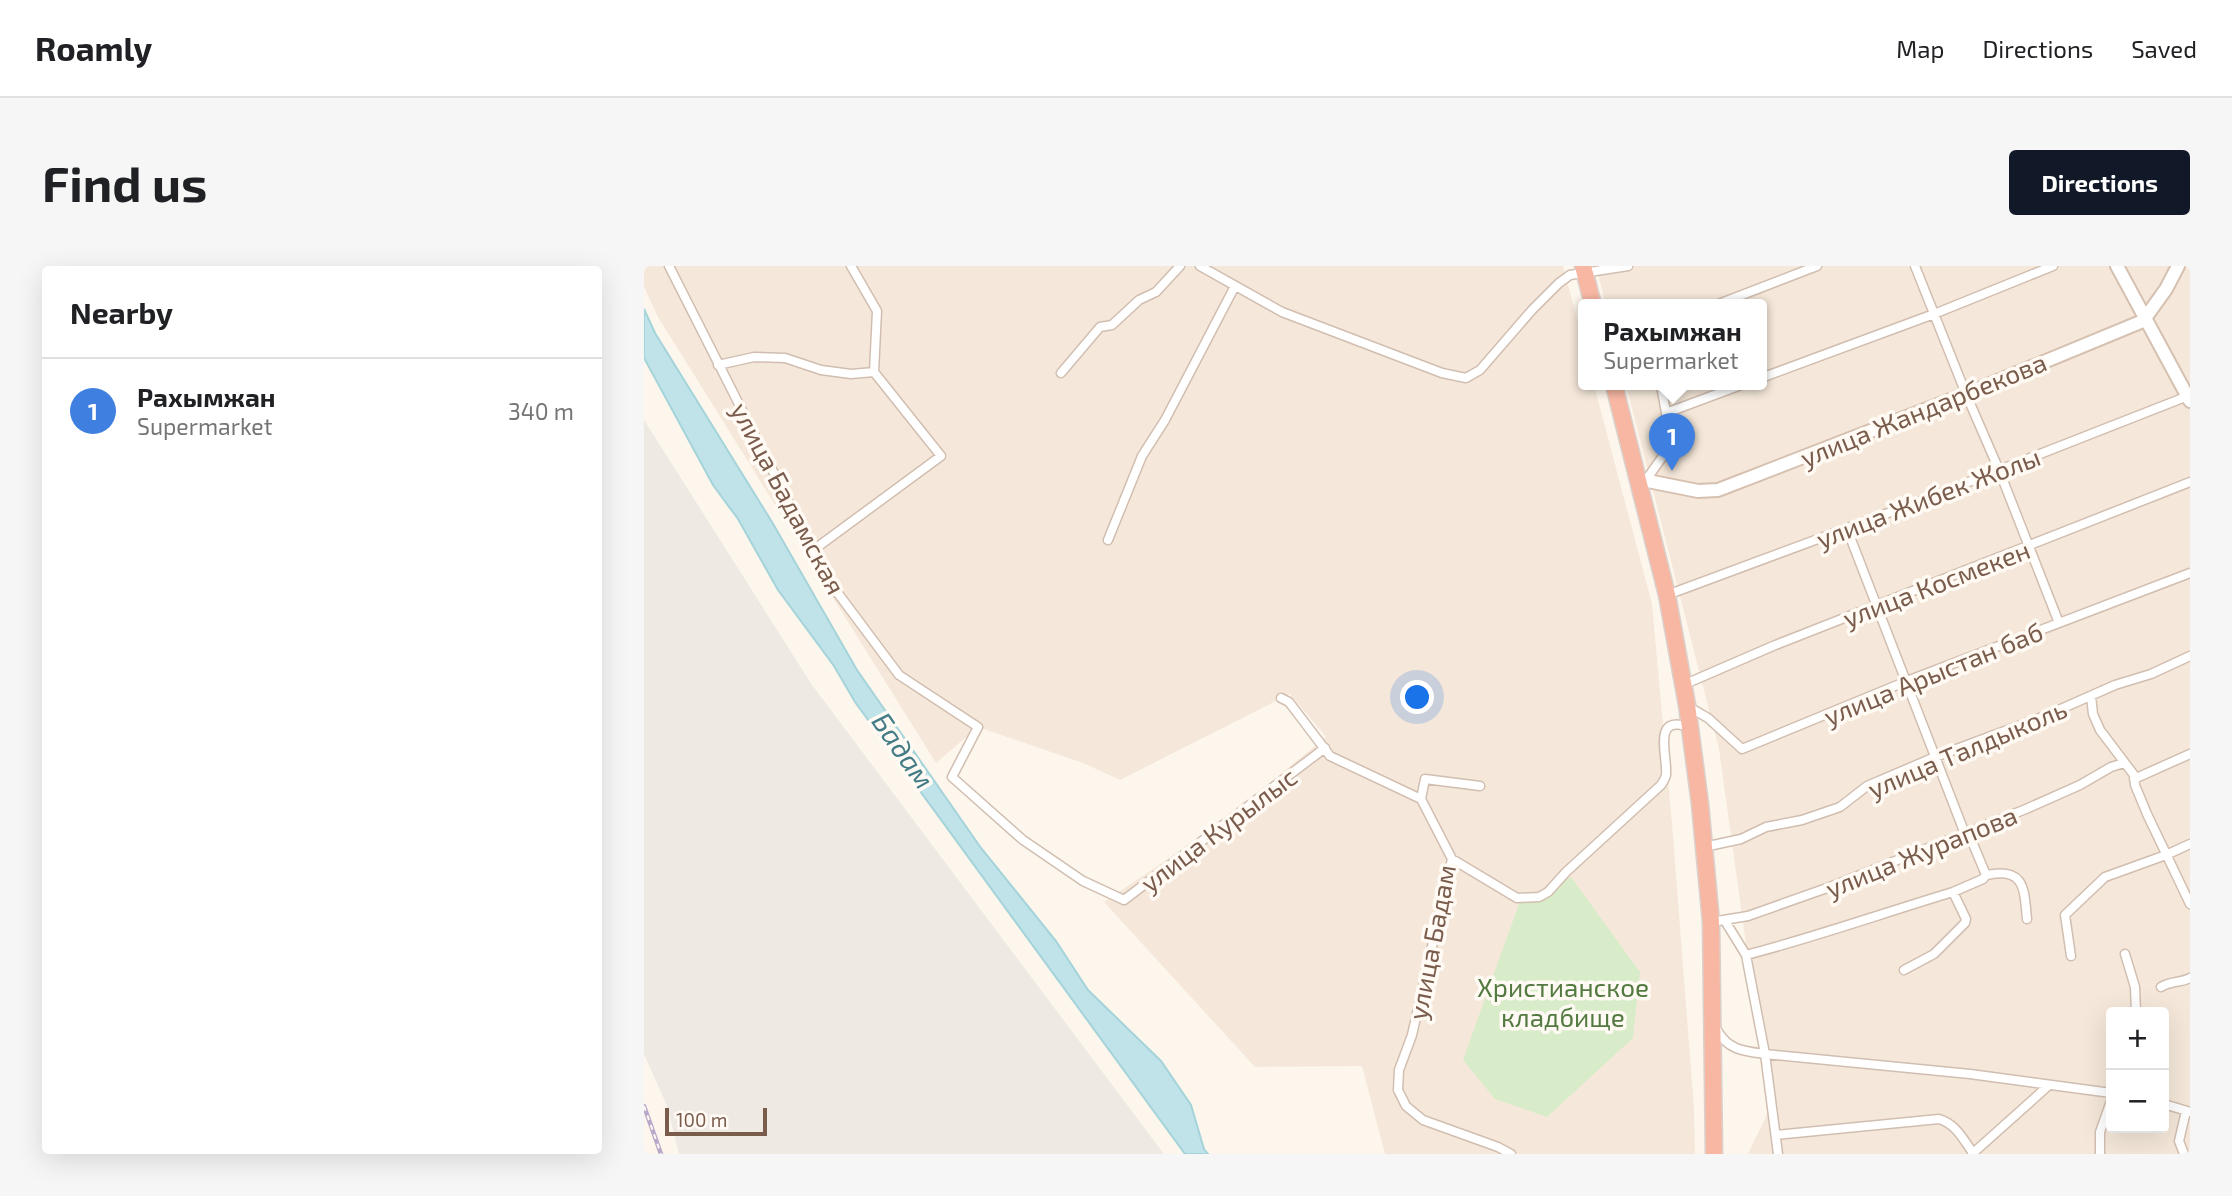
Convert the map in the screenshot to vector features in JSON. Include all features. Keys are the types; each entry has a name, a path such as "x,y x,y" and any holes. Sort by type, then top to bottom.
{"highway":[{"path":"1584,270 1591,299"},
{"path":"1615,390 1642,479 1667,595 1686,705 1704,847 1718,921 1712,1021 1714,1154"}],"street":[{"name":"улица Бадамская","path":"669,266 828,580 899,675 978,727"},
{"path":"812,551 940,456 874,372 877,311 851,266"},
{"path":"1061,373 1100,327 1112,325 1139,300 1156,292 1180,266"},
{"path":"1200,266 1282,312 1442,373 1466,378 1480,370 1559,283 1570,275 1584,270 1628,266"},
{"path":"1732,299 1817,266"},
{"path":"1915,266 1966,394 2000,470 2059,623"},
{"path":"1767,375 1934,314 2053,266"},
{"path":"2117,266 2189,398"},
{"path":"2145,318 2175,268"},
{"path":"1108,540 1142,456 1165,420 1235,286"},
{"name":"улица Жандарбекова","path":"1642,479 1698,491 1718,490 1966,394 2145,318"},
{"path":"718,365 754,357 785,358 821,370 851,374 874,372"},
{"path":"1642,479 1668,449 1662,390"},
{"path":"1666,413 1728,390"},
{"name":"улица Жибек Жолы","path":"1667,595 2189,398"},
{"name":"улица Космекен","path":"1683,685 1773,646 2190,482"},
{"path":"1847,529 1965,834 1971,839 1986,874"},
{"name":"улица Арыстан баб","path":"1686,705 1708,718 1742,749 1907,681 2190,573"},
{"name":"улица Талдыколь","path":"1704,847 1741,839 1766,827 1802,820 1840,807 1867,786 2190,656"},
{"path":"2091,696 2093,714 2100,730 2134,775 2147,814 2190,904"},
{"path":"1281,698 1289,702 1331,756 1422,799 1426,779 1480,786"},
{"path":"1452,859 1517,898 1539,897 1548,892 1566,872 1661,785 1666,777 1663,740 1667,730 1673,725 1689,727"},
{"name":"улица Курылыс","path":"978,727 952,777 1023,840 1083,880 1124,900 1325,748"},
{"path":"2134,779 2190,754"},
{"name":"улица Журапова","path":"1718,921 1748,916 1827,888 2026,809 2124,763"},
{"name":"улица Бадам","path":"1422,799 1452,859 1412,1035 1399,1070 1398,1090 1406,1106 1423,1120 1511,1154"},
{"path":"2071,956 2065,915 2105,877 2190,844"},
{"path":"1746,956 1805,940 1952,892 1983,879 1986,874"},
{"path":"1986,874 2013,875 2020,879 2024,885 2027,919"},
{"path":"1904,970 1934,954 1965,923 1966,919 1952,892"},
{"path":"1718,921 1746,956 1765,1054 1778,1154"},
{"path":"2125,954 2135,987 2136,1007"},
{"path":"2161,987 2168,982 2181,982 2190,978"},
{"path":"1712,1021 1722,1039 1735,1050 1970,1073 2106,1092"},
{"path":"1776,1135 1939,1119 1956,1129 1973,1154 2048,1086"},
{"path":"2169,1106 2188,1112 2179,1141 2184,1154"},
{"path":"2100,1154 2100,1132 2106,1115"}],"shaded area":[{"path":"644,266 1563,266 1578,323 1578,390 1595,390 1652,604 1672,823 1694,1108 1695,1154 1385,1154 1362,1066 1255,1067 1104,902 1218,825 1326,737 1290,694 1120,780 1083,763 978,727 936,763 658,317 644,287"},
{"path":"1596,266 2190,266 2190,1154 1748,1154 1769,1110 1719,749 1627,390 1767,390 1767,299 1604,299"},
{"path":"644,420 812,685 1164,1154 679,1154 667,1106 644,1054"}],"green space":[{"name":"Христианское кладбище","path":"1571,877 1640,972 1633,1038 1547,1117 1495,1099 1463,1060 1520,901"}],"water":[{"name":"Бадам","path":"644,309 655,333 772,522 857,670 981,848 1056,941 1088,990 1161,1061 1191,1105 1204,1149 1208,1154 1185,1154 855,702 834,666 778,590 738,519 713,485 644,358"}],"railway":[{"path":"644,1106 661,1154"}],"place":[{"name":"Рахымжан","path":"1672,471"}]}
